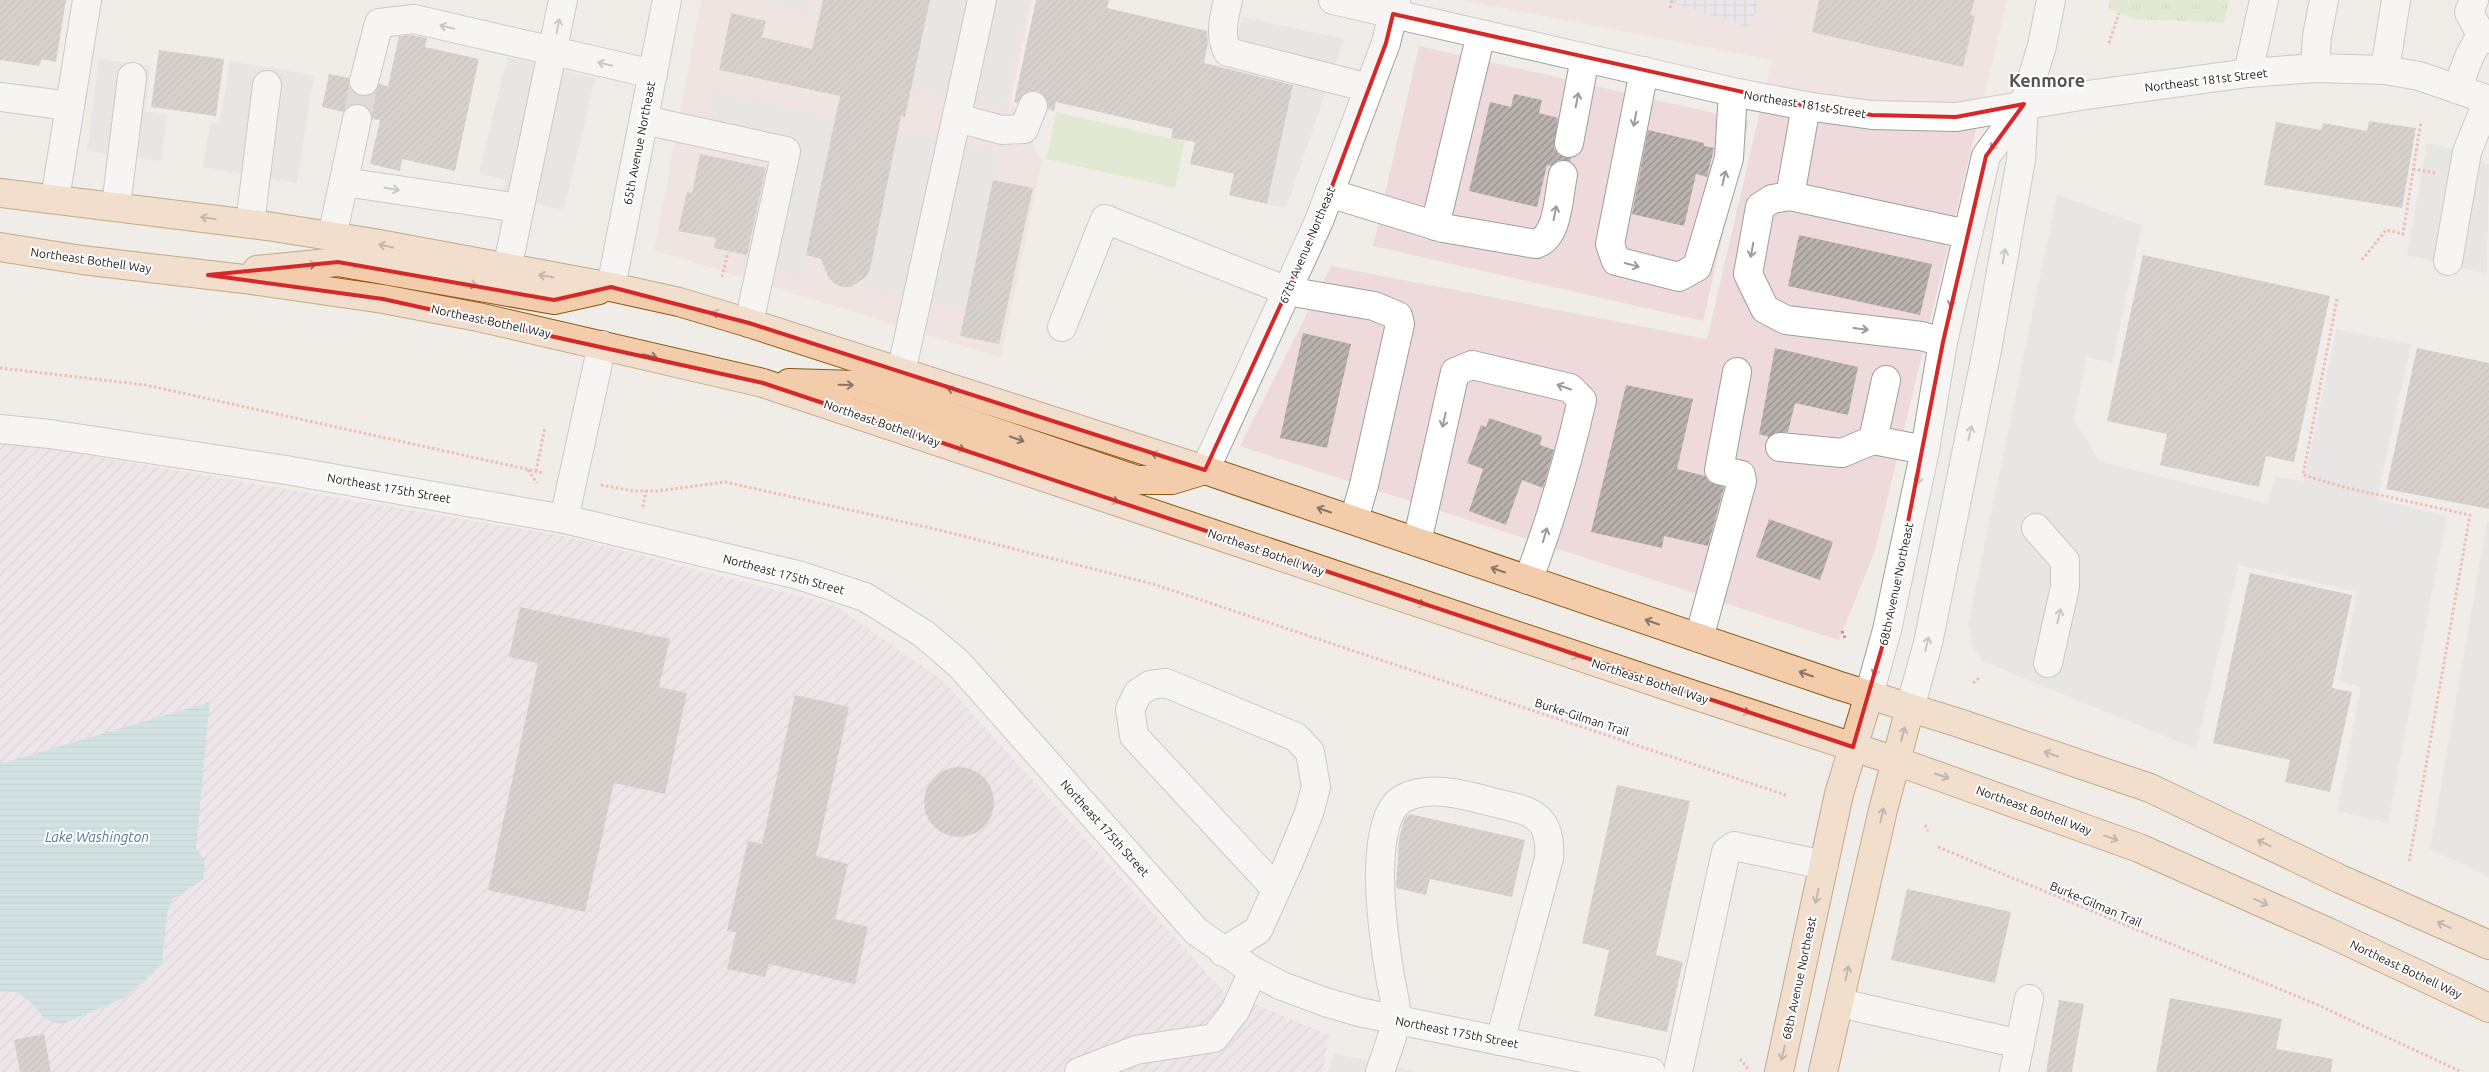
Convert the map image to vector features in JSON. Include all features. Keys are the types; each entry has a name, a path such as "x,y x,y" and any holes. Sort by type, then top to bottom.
{"main road":[{"path":"0,192 250,224 332,237 611,287 679,302 749,323 1205,470 1699,638 2150,788 2340,879 2489,945"},
{"name":"Northeast Bothell Way","path":"0,247 82,260 383,298 602,345 762,383 1687,693 1896,760 2139,848 2328,932 2489,1008"},
{"path":"208,275 338,262 554,300 611,287"},
{"path":"762,383 856,385 1137,480 1172,480 1205,470"},
{"name":"68th Avenue Northeast","path":"1779,1072 1840,794 1869,695"},
{"name":"68th Avenue Northeast","path":"1823,1072 1883,810 1910,708"}],"street":[{"path":"55,199 86,0"},
{"path":"507,269 563,0"},
{"path":"901,373 982,0"},
{"path":"1228,0 1223,44 1228,52 1369,88"},
{"name":"Northeast 181st Street","path":"1333,0 1395,7 1481,34 1733,92 1806,106 1872,115 1956,117 2024,104 2248,73 2315,68 2384,70 2419,76 2489,100"},
{"name":"68th Avenue Northeast","path":"1910,708 1928,643 1987,350 2021,160 2024,104 2042,46 2051,0"},
{"path":"2248,73 2264,0"},
{"path":"2315,68 2317,36 2324,0"},
{"path":"2384,70 2396,0"},
{"path":"2457,89 2469,57 2485,37 2469,12 2474,0"},
{"name":"65th Avenue Northeast","path":"611,287 653,74 661,1"},
{"name":"67th Avenue Northeast","path":"1205,470 1287,291 1329,193 1386,43 1395,7"},
{"path":"364,82 379,23 414,19 653,74"},
{"path":"1435,226 1481,34"},
{"path":"1569,142 1585,58"},
{"path":"1644,71 1610,244 1616,261 1679,277 1697,267 1721,192 1729,158 1733,92"},
{"path":"116,206 132,77"},
{"path":"250,224 267,85"},
{"path":"0,97 70,106"},
{"path":"2448,260 2467,152 2489,100"},
{"name":"68th Avenue Northeast","path":"1869,695 1888,630 1924,450 1943,342 1986,156 2024,104"},
{"path":"957,118 1002,130 1024,129 1033,106"},
{"path":"1790,196 1806,106"},
{"path":"332,237 357,120"},
{"path":"644,120 786,151 749,323"},
{"path":"1329,193 1435,226 1536,244 1545,240 1552,230 1563,175"},
{"path":"344,182 519,208"},
{"path":"1943,342 1921,336 1786,320 1765,309 1748,274 1760,207 1764,203 1790,196 1967,234"},
{"path":"1062,327 1105,219 1287,291 1374,306 1398,316 1400,324 1364,485 1354,520"},
{"path":"564,519 602,345"},
{"path":"1417,542 1455,372 1472,365 1570,388 1582,400 1568,460 1542,545 1528,580"},
{"path":"1699,638 1742,481 1741,476 1719,470 1737,372"},
{"path":"1873,440 1886,380"},
{"name":"Northeast 175th Street","path":"0,429 50,434 286,470 564,519 798,575 864,597 924,634 959,664 1196,931 1223,952 1253,971 1282,986 1325,1002 1396,1020 1651,1072"},
{"path":"1780,447 1842,453 1873,440 1924,450"},
{"path":"2036,528 2065,561 2065,587 2048,663"},
{"path":"1223,952 1258,930 1276,889 1309,813 1316,787 1310,752 1296,737 1248,716 1166,683 1150,685 1138,693 1130,709 1134,736 1276,889"},
{"path":"1380,1072 1396,1020 1379,876 1380,849 1386,823 1392,809 1403,798 1422,793 1441,792 1524,809 1544,824 1550,841 1549,858 1500,1041"},
{"path":"1678,1072 1726,852 1734,846 1824,865"},
{"path":"1079,1072 1136,1050 1214,1038 1235,1011 1253,971"},
{"path":"2014,1072 2029,999"},
{"path":"1840,1003 2020,1044"}],"path":[{"path":"1670,8 1672,0"},
{"path":"2109,43 2119,13"},
{"path":"2362,260 2386,230 2403,234 2421,121"},
{"path":"2413,169 2442,174"},
{"path":"722,277 728,252"},
{"path":"2336,299 2303,475 2347,488 2470,515 2410,862"},
{"path":"0,368 146,385 527,470"},
{"path":"536,471 545,426"},
{"name":"Burke-Gilman Trail","path":"606,485 633,491 657,491 725,482 935,529 1153,584 1786,794"},
{"path":"1842,631 1845,638"},
{"path":"1972,683 1979,678"},
{"path":"1925,825 1928,832"},
{"name":"Burke-Gilman Trail","path":"1938,847 2318,1005 2462,1072"},
{"path":"1740,1059 1749,1069 1748,1072"}],"highlighted area":[{"path":"1393,14 1806,106 1872,115 1956,117 2024,104 1986,156 1943,342 1887,630 1853,747 763,383 383,299 208,275 338,262 554,300 611,287 749,323 1205,470 1319,221 1386,43"}],"shaded area":[{"path":"701,0 1032,0 1011,99 1042,161 1001,358 654,250"},
{"path":"757,0 811,0 809,11"},
{"path":"930,0 1027,0 1003,109 911,89"},
{"path":"1460,0 2007,0 1875,551 1839,640 1240,446 1331,266 1707,339 1772,60"},
{"path":"1662,0 1759,0 1751,28"},
{"path":"1242,17 1344,39 1286,208 1267,204 1293,82 1231,68"},
{"path":"1419,46 1749,121 1703,321 1373,246"},
{"path":"507,57 595,78 564,210 502,196 505,180 479,174"},
{"path":"99,59 151,66 145,111 167,114 161,161 87,151"},
{"path":"230,61 314,75 297,183 203,167 210,122 219,123"},
{"path":"713,93 836,119 802,275 761,266 786,151 704,133"},
{"path":"898,131 999,152 965,309 864,286"},
{"path":"2427,143 2449,148 2489,165 2487,274 2407,255"},
{"path":"2057,195 2142,225 2112,363 2087,357 2074,419 2099,461 2268,504 2274,477 2304,481 2336,329 2411,344 2377,499 2447,516 2388,823 2337,811 2361,687 2339,681 2357,592 2239,565 2196,749 1982,661 1972,645 1968,625"},
{"path":"0,443 27,445 568,537 834,605 942,680 1223,991 1329,1035 1322,1072 0,1072 0,992 9,990 32,1001 45,1019 162,963 167,915 172,899 203,879 196,849 210,703 0,764"},
{"path":"2487,521 2489,522 2489,877 2430,849"},
{"path":"1334,1053 1417,1072 1328,1072"}],"green space":[{"path":"2110,0 2229,0 2224,23 2135,19 2108,8"},
{"path":"1056,112 1185,142 1175,188 1046,159"}],"water":[{"name":"Lake Washington","path":"210,702 196,849 205,860 203,880 172,899 167,915 162,963 124,998 62,1024 45,1019 26,998 14,992 0,992 0,764"}],"building":[{"path":"0,0 66,0 56,62 42,59 39,66 0,60"},
{"path":"823,0 930,0 905,117 901,116 870,269 866,277 851,287 842,287 834,283 828,277 821,259 806,255 840,96 719,70 731,13 766,21 762,37 812,49"},
{"path":"1036,0 1109,0 1107,8 1207,31 1208,43 1204,63 1293,85 1267,204 1229,195 1234,174 1190,164 1195,142 1171,138 1173,129 1056,102 1054,111 1048,109 1045,97 1038,91 1030,91 1023,94 1017,103 1014,102"},
{"path":"1819,0 1975,0 1970,15 1975,16 1963,67 1812,32"},
{"path":"412,35 427,38 425,47 479,59 455,171 402,159 400,171 370,164 380,120 372,119 368,108 361,104 352,104 343,112 322,107 329,74 349,78 349,86 353,92 361,96 368,96 375,92 379,84 388,86 399,36"},
{"path":"159,50 224,59 216,116 151,107"},
{"path":"1514,94 1542,100 1539,113 1558,118 1554,148 1559,155 1571,158 1570,162 1558,160 1551,166 1547,165 1537,207 1469,191 1490,102 1511,107"},
{"path":"2369,121 2416,128 2402,208 2264,185 2276,122 2321,130 2323,123 2367,131"},
{"path":"1648,130 1704,143 1704,146 1714,148 1707,177 1696,174 1684,226 1632,214"},
{"path":"700,154 766,168 747,255 714,248 716,238 678,231 687,192 692,193"},
{"path":"993,180 1033,188 999,344 960,336"},
{"path":"1799,235 1932,264 1920,315 1788,286"},
{"path":"2143,255 2330,296 2294,462 2266,456 2259,487 2160,465 2167,434 2107,421"},
{"path":"1303,333 1351,344 1327,448 1280,438"},
{"path":"1775,348 1858,367 1848,415 1795,403 1788,432 1774,433 1769,437 1759,434"},
{"path":"2417,348 2489,363 2489,509 2386,489"},
{"path":"1626,385 1693,399 1677,469 1705,476 1709,482 1724,487 1708,546 1664,536 1662,548 1591,532"},
{"path":"1489,418 1542,436 1540,445 1554,450 1543,488 1522,480 1506,525 1469,511 1483,469 1467,463 1481,425 1486,427"},
{"path":"1769,519 1833,542 1820,580 1756,557"},
{"path":"2250,573 2352,595 2332,688 2352,692 2330,792 2285,782 2290,760 2213,743"},
{"path":"520,607 670,639 659,687 687,693 665,794 614,783 585,912 488,890 538,663 509,657"},
{"path":"795,695 849,707 816,856 848,864 835,919 868,927 855,984 769,964 765,977 727,969 736,932 727,931 748,841 762,844"},
{"path":"959,767 972,770 984,777 991,789 994,802 991,815 984,827 972,834 959,837 946,834 934,827 927,815 924,802 927,789 934,777 946,770"},
{"path":"1617,785 1690,801 1656,955 1683,962 1667,1032 1594,1016 1609,950 1582,943"},
{"path":"1410,814 1525,840 1512,897 1430,879 1426,895 1396,888 1399,838 1405,818"},
{"path":"1907,889 2011,912 1995,983 1891,960"},
{"path":"2170,998 2282,1019 2276,1049 2333,1059 2331,1072 2156,1072"},
{"path":"2059,1000 2084,1004 2072,1072 2046,1072"},
{"path":"44,1034 51,1072 20,1072 14,1040"}],"tunnel":[{"path":"357,119 364,81"}],"district":[{"name":"Kenmore","path":"2047,80"}]}
